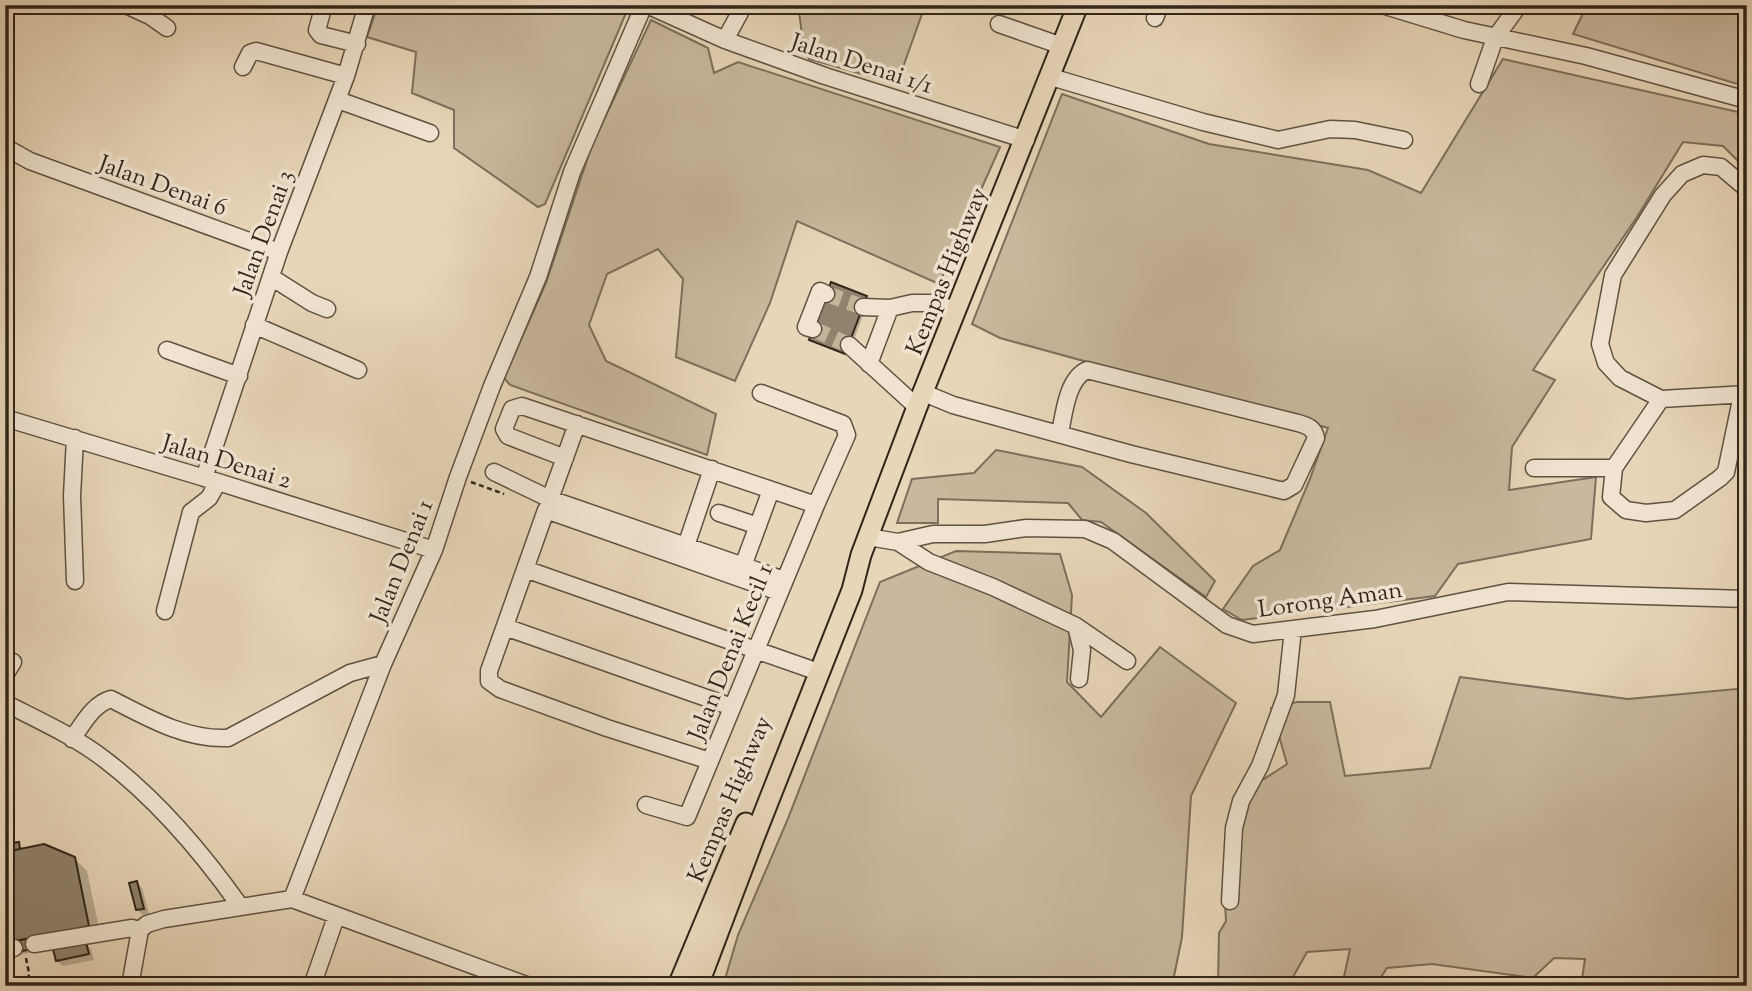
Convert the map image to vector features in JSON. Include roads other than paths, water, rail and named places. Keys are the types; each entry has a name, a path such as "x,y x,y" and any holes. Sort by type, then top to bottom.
{"main road":[{"name":"Kempas Highway","path":"698,986 852,590 864,546 1078,5"},
{"name":"Kempas Highway","path":"678,986 843,585 864,546"}],"street":[{"path":"126,5 150,16 167,28"},
{"path":"324,5 317,30 321,35 356,44"},
{"name":"Jalan Denai 3","path":"211,480 254,326 279,252 338,100 367,5"},
{"name":"Jalan Denai 1/1","path":"646,5 725,40 825,76 1026,140"},
{"name":"Jalan Denai 1","path":"292,899 383,664 434,550 458,477 538,277 572,172 646,5"},
{"path":"725,40 744,5"},
{"path":"1382,5 1495,38 1586,56 1747,100"},
{"path":"1479,84 1495,38 1519,5"},
{"path":"999,24 1062,47"},
{"path":"243,67 250,53 256,51 346,76"},
{"path":"1051,78 1203,122 1278,140 1331,129 1355,130 1404,139"},
{"path":"338,100 430,133"},
{"name":"Jalan Denai 6","path":"5,147 30,161 279,252"},
{"path":"1661,400 1614,468 1611,497 1626,510 1646,513 1675,510 1726,472 1744,394 1661,400 1620,378 1606,363 1600,344 1613,275 1663,195 1682,174 1703,165 1721,167 1747,189"},
{"path":"271,276 312,303 327,309"},
{"path":"813,329 806,327 820,291 826,294"},
{"path":"863,307 890,309 912,303 932,303 956,310"},
{"path":"869,364 890,309"},
{"path":"254,326 358,370"},
{"path":"849,345 869,364 921,400 953,405 1131,454 1284,491 1294,485 1316,438 1315,431 1310,427 1087,370 1077,376 1073,385 1060,433"},
{"path":"167,350 239,376"},
{"name":"Jalan Denai Kecil 1","path":"646,805 687,817 847,435 843,424 761,393"},
{"path":"565,458 511,438 505,433 505,425 512,409 518,405 816,505"},
{"name":"Jalan Denai 2","path":"5,418 434,550"},
{"path":"577,424 489,671 489,681 500,689 607,728 710,761"},
{"path":"75,438 72,496 75,582"},
{"path":"1534,468 1614,468"},
{"path":"686,546 712,469"},
{"path":"494,472 548,505 782,586"},
{"path":"165,611 191,512 209,498 211,480"},
{"path":"743,566 771,489"},
{"path":"548,505 686,546 743,566 782,586"},
{"path":"719,513 758,526"},
{"name":"Lorong Aman","path":"864,546 933,534 985,534 1026,528 1085,529 1113,541 1231,627 1262,634 1375,619 1507,592 1747,599"},
{"path":"898,542 929,562 993,587 1076,626 1127,661"},
{"path":"525,569 810,669"},
{"path":"1076,626 1082,650 1079,678"},
{"path":"505,627 732,707"},
{"path":"1230,901 1234,828 1241,801 1260,766 1286,695 1293,629"},
{"path":"72,739 95,707 111,699 153,721 183,732 211,739 229,738 350,673 383,664"},
{"path":"5,703 103,758 155,802 211,864 240,906"},
{"path":"130,986 140,930 147,924 292,899 529,986"},
{"path":"312,986 336,917"},
{"path":"19,947 132,928 140,930"},
{"path":"5,985 12,986"}],"waterway":[{"path":"5,241 5,262"}],"tunnel":[{"path":"826,294 863,307"},
{"path":"813,329 849,345"}]}
